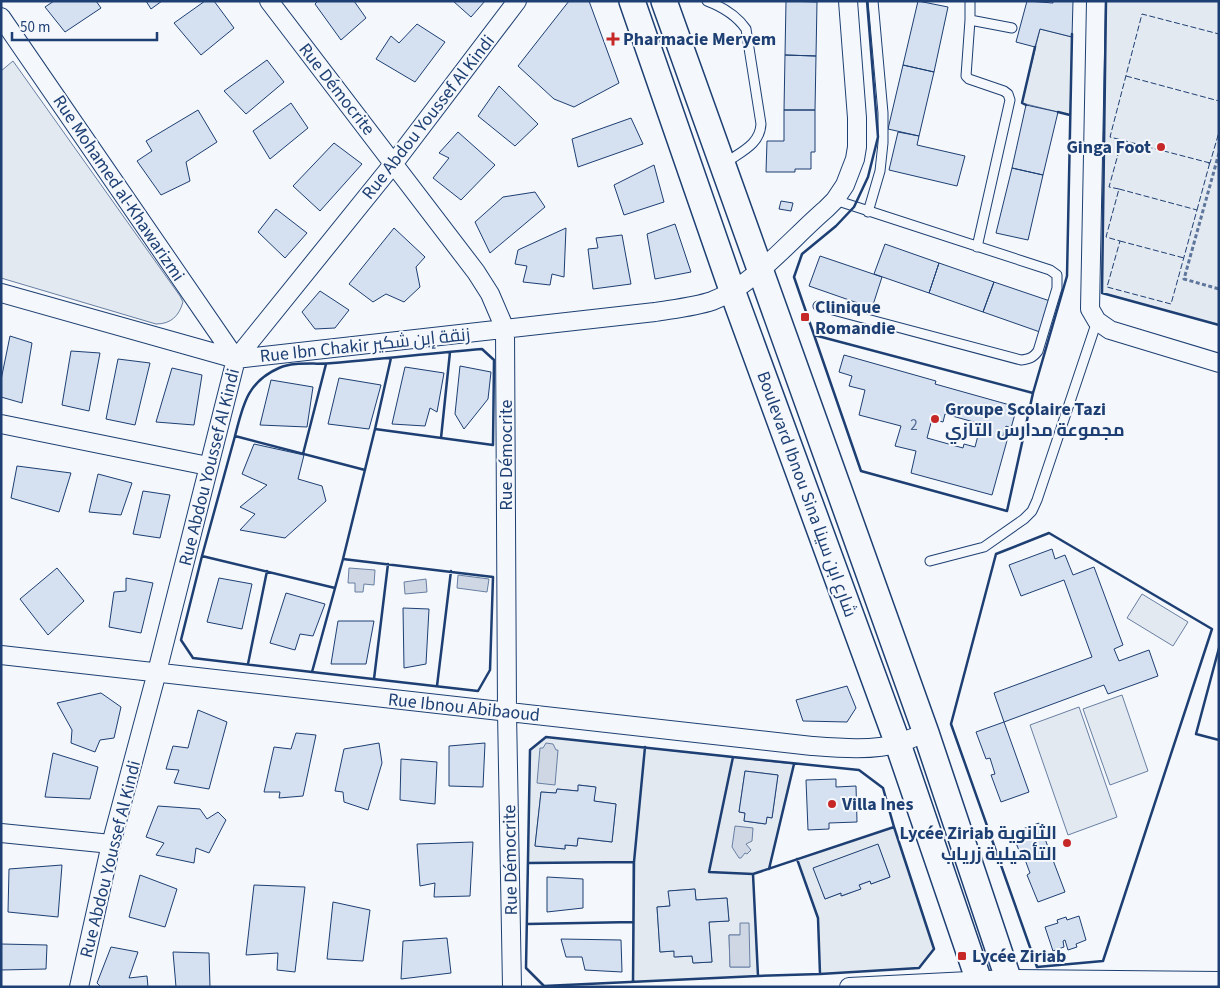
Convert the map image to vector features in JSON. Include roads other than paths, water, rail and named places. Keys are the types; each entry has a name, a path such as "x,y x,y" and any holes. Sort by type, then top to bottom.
{"main road":[{"name":"Boulevard Ibnou Sina شارع ابن سينا","path":"632,1 732,290 898,744 980,984"},
{"name":"Boulevard Ibnou Sina شارع ابن سينا","path":"664,1 926,733 1010,983"}],"street":[{"name":"Rue Démocrite","path":"269,1 476,272 490,294 505,329 507,712 512,987"},
{"name":"Rue Abdou Youssef Al Kindi","path":"79,987 111,844 157,672 236,359 394,163 517,1"},
{"name":"Rue Ibn Chakir زنقة إبن شكير","path":"1,293 236,359 655,312 712,301 732,290 760,270 835,200 845,185 851,171 857,147 857,118 848,1"},
{"path":"1096,1 1090,309 1097,321 1110,330 1219,364"},
{"name":"Rue Mohamed al-Khawarizmi","path":"1,17 236,359"},
{"path":"1,424 208,466"},
{"name":"Rue Ibnou Abibaoud","path":"1,655 829,747 866,748 898,744 926,733"},
{"path":"1,833 111,844"},
{"path":"849,987 1010,983 1036,979 1171,984 1219,981"}],"lane":[{"path":"707,1 732,14 746,29 761,124 760,134 756,141 723,165"},
{"path":"868,212 880,171 883,143 883,113 873,1"},
{"path":"970,1 966,76 969,79 1004,91 1008,94 1010,100 977,247"},
{"path":"970,20 1012,28"},
{"path":"818,306 1021,360 1028,360 1038,351 1057,288 1057,275 1050,270 835,200"},
{"path":"930,561 984,547 1024,519 1032,510 1097,321"}],"place":[{"name":"Pharmacie Meryem","path":"613,39"},
{"name":"Ginga Foot","path":"1161,147"},
{"name":"Clinique Romandie","path":"805,317"},
{"name":"Groupe Scolaire Tazi مجموعة مدارس التازي","path":"935,419"},
{"name":"Villa Ines","path":"832,804"},
{"name":"Lycée Ziriab الثانوية التأهيلية زرياب","path":"1067,843"},
{"name":"Lycée Ziriab","path":"962,956"}]}
